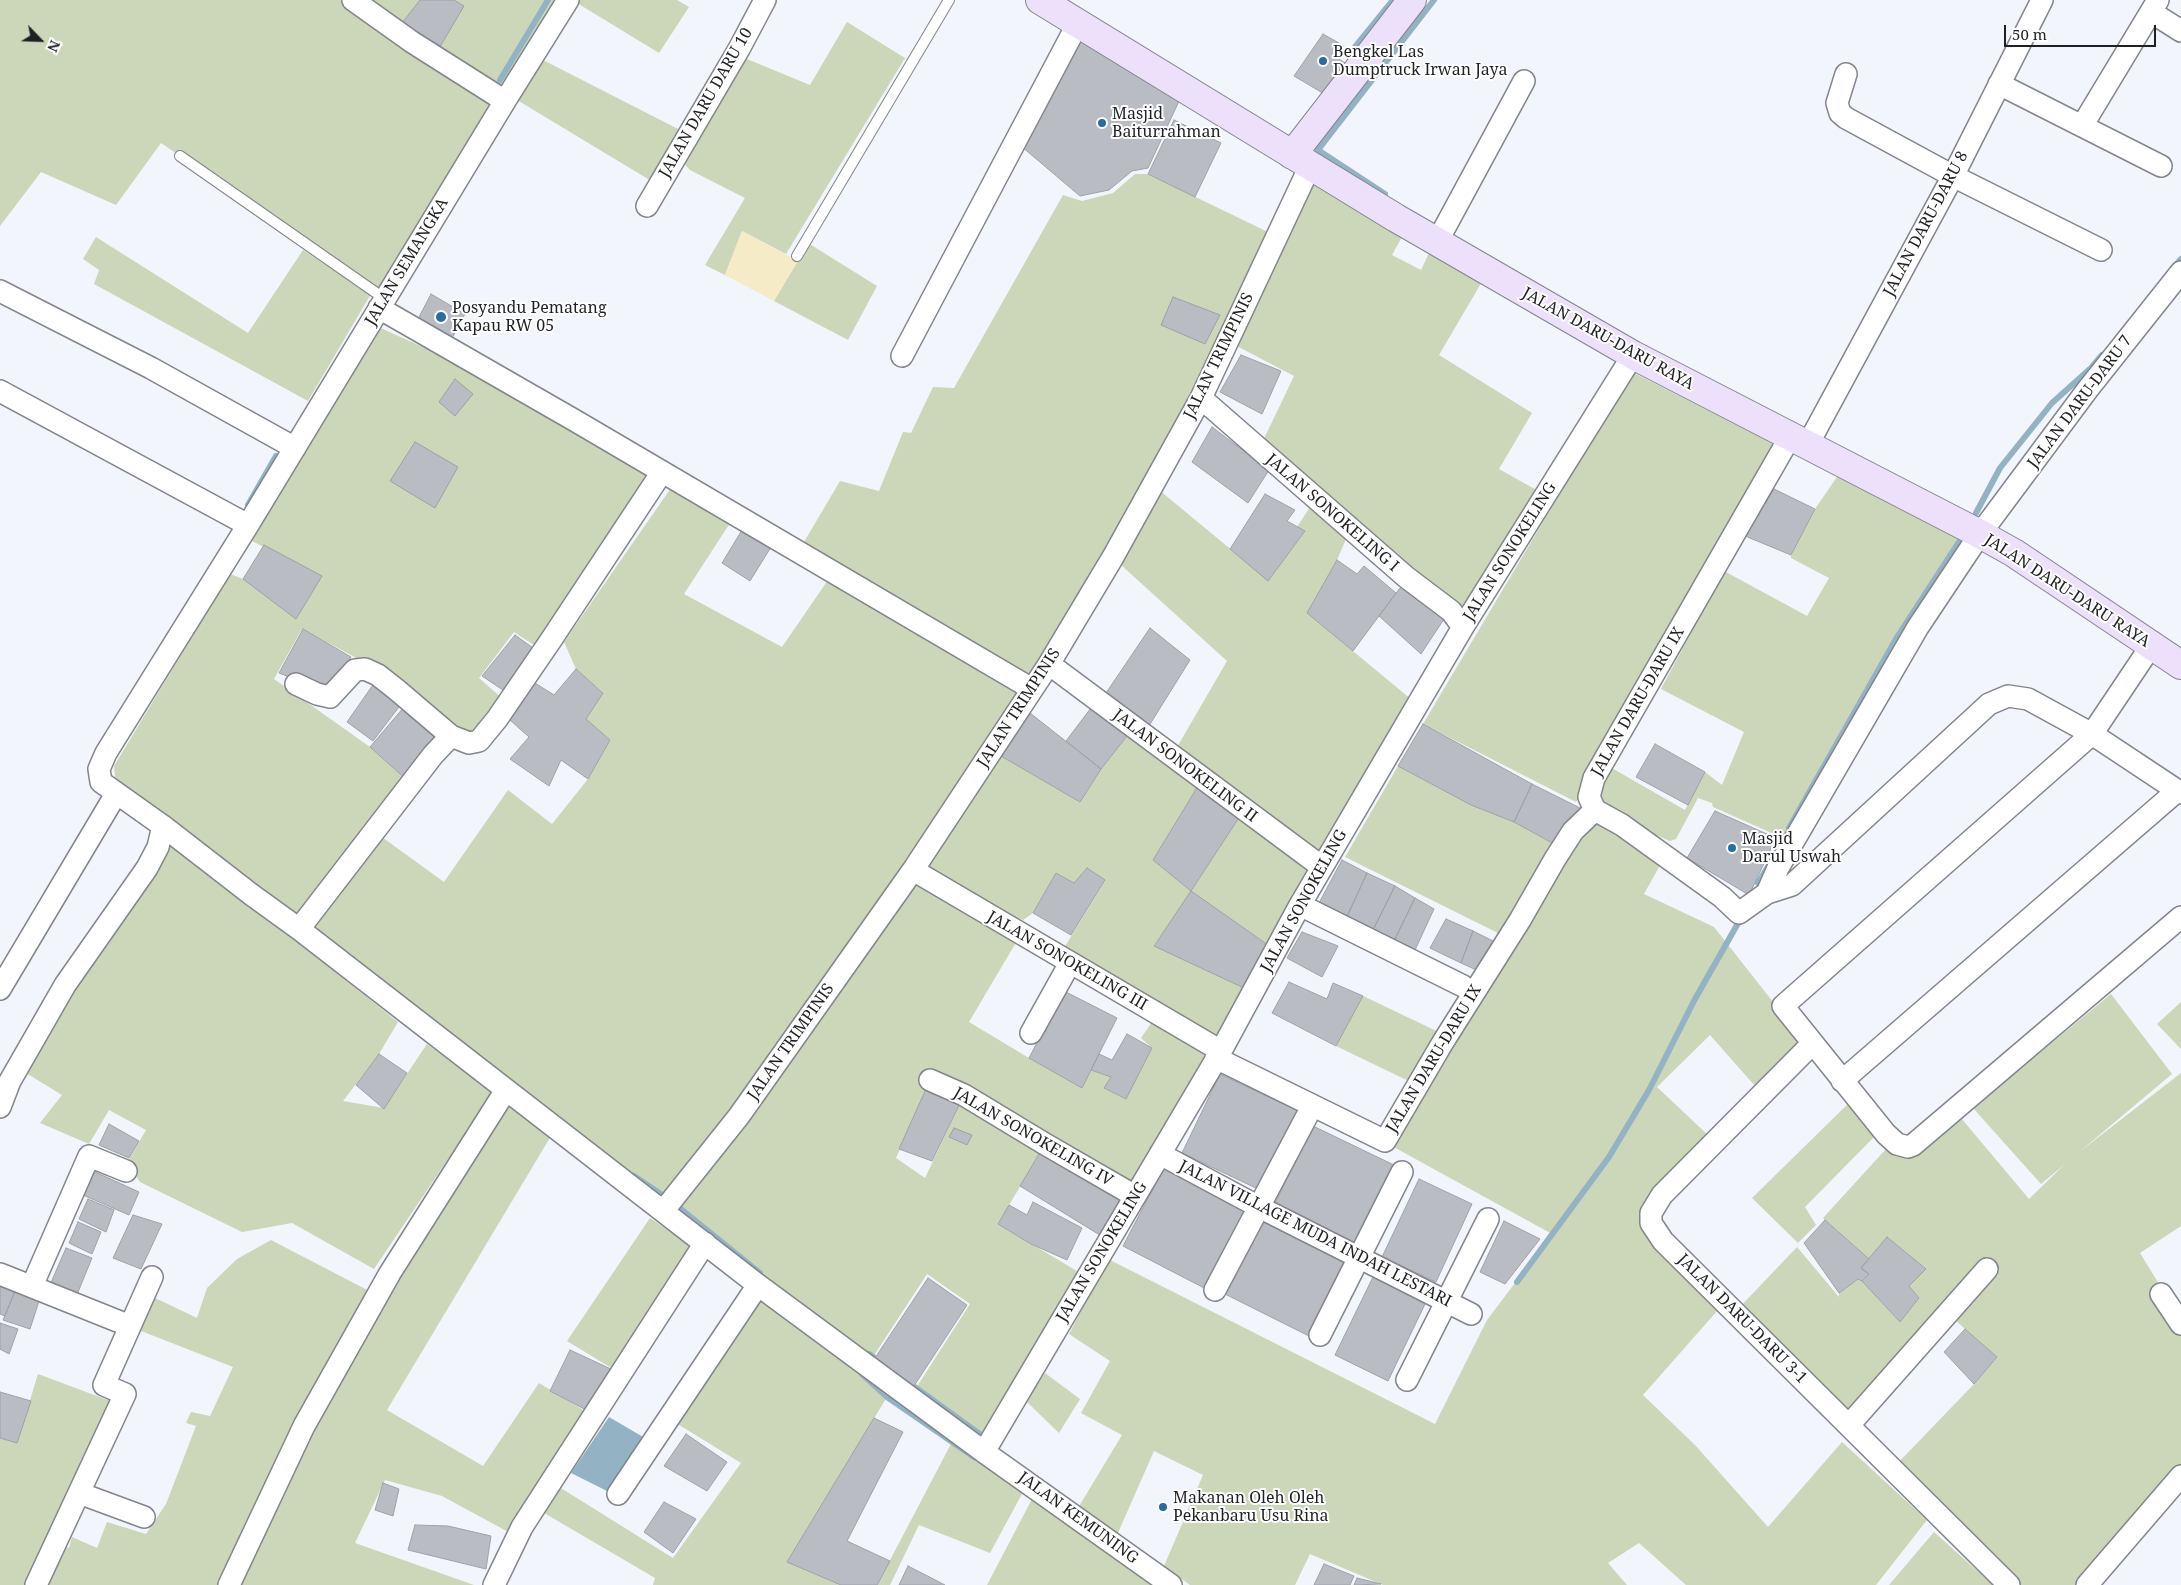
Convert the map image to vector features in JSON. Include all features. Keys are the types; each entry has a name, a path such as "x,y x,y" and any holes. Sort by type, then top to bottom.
{"main road":[{"name":"JALAN DARU-DARU RAYA","path":"1040,0 1436,242 1633,355 1980,534 2055,580 2181,666"},
{"path":"1301,160 1412,0"}],"street":[{"path":"353,0 412,42 505,101"},
{"name":"JALAN SEMANGKA","path":"506,1090 299,929 163,826 116,794 101,782 98,768 296,448 568,0"},
{"name":"JALAN DARU DARU 10","path":"647,206 739,49 765,0"},
{"name":"JALAN DARU-DARU 8","path":"1798,441 1953,176 2042,0"},
{"path":"2082,126 2155,6 2181,30"},
{"path":"902,356 1078,23"},
{"path":"1846,74 1838,97 1838,108 1840,113 1846,118 1953,176 2101,250"},
{"path":"1436,242 1524,81"},
{"path":"1999,84 2161,166"},
{"name":"JALAN TRIMPINIS","path":"664,1210 739,1116 913,870 1049,664 1113,557 1201,398 1301,160"},
{"name":"JALAN DARU-DARU 7","path":"1767,893 1783,859 1918,627 1980,534 2088,389 2181,272"},
{"path":"2,296 151,368 296,448"},
{"path":"382,304 574,420 1032,689"},
{"name":"JALAN SONOKELING","path":"984,1452 1219,1055 1300,905 1463,627 1633,355"},
{"path":"0,390 248,526"},
{"name":"JALAN SONOKELING I","path":"1201,398 1406,577 1451,611 1463,627"},
{"name":"JALAN DARU-DARU IX","path":"1385,1141 1443,1042 1520,920 1554,858 1573,831 1595,810 1589,796 1594,778 1798,441"},
{"path":"296,684 317,694 330,697 355,670 365,669 378,675 451,736 469,743 479,741 551,640 662,472"},
{"path":"2151,646 2092,734 1783,1006 1842,1081 1897,1144 1904,1147 1913,1145 2181,917"},
{"name":"JALAN SONOKELING II","path":"1049,664 1322,867"},
{"path":"1595,810 1637,836 1722,897 1738,913 1767,893 1792,885 1989,704 1997,699 2017,696 2028,699 2092,734 2179,792 1842,1081"},
{"path":"299,929 433,755 451,736"},
{"path":"0,989 116,794"},
{"path":"0,1107 10,1081 65,985 147,868 158,846 163,826"},
{"name":"JALAN SONOKELING III","path":"913,870 1070,963 1219,1055 1385,1141"},
{"path":"1300,905 1463,986"},
{"path":"1031,1033 1070,963"},
{"name":"JALAN DARU-DARU 3-1","path":"1812,1044 1662,1195 1655,1204 1650,1218 1654,1230 2009,1585"},
{"name":"JALAN SONOKELING IV","path":"930,1080 964,1095 1135,1196"},
{"path":"229,1585 304,1426 390,1273 506,1090"},
{"name":"JALAN KEMUNING","path":"506,1090 758,1284 984,1452 1171,1585"},
{"path":"1215,1290 1307,1116"},
{"name":"JALAN VILLAGE MUDA INDAH LESTARI","path":"1160,1154 1259,1207 1471,1314"},
{"path":"32,1286 89,1156 126,1171"},
{"path":"1320,1335 1402,1172"},
{"path":"1408,1380 1488,1219"},
{"path":"494,1585 522,1527 705,1243"},
{"path":"1849,1425 1987,1269"},
{"path":"0,1274 130,1326"},
{"path":"36,1585 125,1394 104,1385 152,1277"},
{"path":"618,1494 758,1284"},
{"path":"2161,1294 2181,1324"},
{"path":"2088,1585 2181,1476"},
{"path":"79,1493 144,1516"}],"lane":[{"path":"797,256 949,0"},
{"path":"180,156 382,304"}],"green space":[{"path":"0,0 341,0 489,105 379,290 161,143 116,205 41,172 0,226"},
{"path":"371,0 420,0 402,23"},
{"path":"454,0 556,0 501,88 438,50"},
{"path":"579,0 677,0 689,7 659,53 577,3"},
{"path":"847,22 905,58 786,254 742,231 725,275 705,265 745,198 690,170 681,160 742,57 810,85"},
{"path":"543,60 680,130 653,182 517,100"},
{"path":"1135,174 1148,174 1272,234 1198,394 1031,678 804,542 840,481 879,491 903,432 911,433 933,387 954,388 1063,195 1082,201 1113,193"},
{"path":"1312,182 1404,233 1392,255 1421,270 1430,251 1483,280 1439,355 1532,413 1499,469 1540,492 1462,610 1261,445 1294,376 1233,344"},
{"path":"96,237 248,333 303,250 371,294 308,401 94,284 99,270 83,259"},
{"path":"808,243 877,286 848,340 774,301"},
{"path":"374,325 445,357 651,475 540,649 514,632 479,678 504,700 467,738 383,672 302,629 274,679 370,747 408,781 299,922 116,787 114,766 230,574 243,579 296,618 321,576 246,538"},
{"path":"1632,372 1778,446 1576,802 1423,724"},
{"path":"1839,474 1966,539 1785,839 1713,807 1712,803 1698,798 1676,839 1670,841 1629,824 1595,801 1610,767 1685,810 1705,772 1722,785 1744,732 1661,689 1724,571 1807,616 1829,578 1791,558 1791,555 1815,509"},
{"path":"671,488 730,523 684,594 782,647 828,580 1021,689 906,869 735,1105 665,1197 528,1101 308,928 379,835 444,882 508,790 552,824 588,779 610,740 586,719 603,692 576,669 564,642"},
{"path":"1159,490 1268,580 1305,531 1297,527 1312,504 1349,532 1337,560 1307,613 1412,700 1321,856 1176,749 1227,661 1121,565"},
{"path":"1127,736 1198,786 1153,860 1191,891 1240,816 1312,866 1268,945 1192,892 1154,945 1244,988 1221,1044 1064,948 1105,881 1087,868 1074,883 1056,873 1033,913 1023,920 919,873 1021,934 969,1022 1082,1088 1091,1070 1111,1077 1104,1088 1125,1099 1152,1048 1141,1038 1154,1019 1211,1051 1131,1186 963,1089 930,1080 896,1158 925,1178 964,1095 1045,1144 998,1224 1087,1277 981,1435 916,1388 970,1304 927,1274 873,1357 784,1293 676,1205 825,1014 821,1010 918,873 913,870 988,754 1001,756 1080,802 1101,769"},
{"path":"1398,766 1471,805 1514,822 1556,845 1504,936 1345,857"},
{"path":"1588,820 1664,858 1644,894 1714,927 1803,1040 1755,1086 1710,1035 1657,1087 1710,1137 1651,1199 1645,1234 1718,1310 1643,1395 1695,1445 1768,1527 1842,1442 1927,1520 1876,1585 1686,1585 1639,1543 1608,1563 1627,1585 1383,1585 1310,1554 1295,1585 1190,1585 1164,1566 1203,1475 1154,1451 1117,1535 1078,1508 1122,1435 1081,1413 1110,1361 1069,1334 1108,1259 1435,1424 1487,1320 1552,1234 1390,1145"},
{"path":"171,841 398,1022 379,1054 343,1101 384,1108 427,1044 493,1092 374,1269 292,1223 242,1232 140,1182 127,1163 146,1130 109,1110 89,1144 40,1123 62,1095 21,1070"},
{"path":"2111,994 2172,1074 2078,1153 2181,1073 2181,1226 2140,1253 2181,1320 2181,1476 2087,1585 2011,1585 1897,1464 1974,1384 1997,1357 1947,1313 1849,1415 1738,1309 1797,1247 1839,1297 1839,1293 1858,1279 1900,1322 1919,1298 1909,1286 1926,1269 1887,1237 1869,1259 1823,1218 1886,1149 1912,1157 1961,1118 2029,1199 2065,1164 2041,1184 1973,1108"},
{"path":"1363,996 1447,1036 1417,1085 1336,1046"},
{"path":"2181,1002 2181,1049 2157,1024"},
{"path":"1851,1101 1875,1136 1805,1207 1816,1225 1798,1243 1752,1198"},
{"path":"506,1103 551,1136 387,1410 483,1466 539,1383 590,1414 512,1534 442,1496 385,1480 355,1543 474,1585 233,1585 319,1416 407,1262"},
{"path":"650,1218 696,1249 618,1372 567,1341"},
{"path":"271,1240 373,1293 222,1585 42,1585 61,1545 69,1548 72,1537 97,1548 107,1522 146,1534 166,1504 196,1426 186,1423 191,1412 210,1416 233,1367 136,1329 153,1297 197,1318 207,1288 237,1259"},
{"path":"759,1297 835,1350 887,1397 787,1562 841,1585 653,1585 655,1578 539,1510 556,1485 673,1558 741,1463 676,1423"},
{"path":"1045,1373 1080,1399 1059,1433 1026,1401"},
{"path":"38,1374 113,1402 30,1585 0,1585 0,1438 17,1443"},
{"path":"952,1442 1023,1492 990,1553 919,1525 890,1585 877,1585"},
{"path":"1032,1499 1153,1585 987,1585"},
{"path":"1934,1532 1993,1585 1889,1585"}],"sand":[{"path":"742,231 798,261 774,301 725,275"}],"water":[{"path":"609,1417 650,1441 613,1494 571,1473"}],"building":[{"path":"420,0 454,0 464,6 438,50 402,23"},
{"name":"Bengkel Las Dumptruck Irwan Jaya","path":"1323,34 1344,46 1336,57 1348,65 1326,95 1294,76"},
{"name":"Masjid Baiturrahman","path":"1083,38 1180,99 1148,168 1132,171 1109,190 1080,196 1021,146"},
{"path":"1174,120 1221,143 1195,197 1148,174"},
{"name":"Posyandu Pematang Kapau RW 05","path":"431,294 465,314 451,340 418,319"},
{"path":"1173,297 1220,315 1205,344 1161,325"},
{"path":"1241,355 1281,371 1262,414 1220,392"},
{"path":"455,379 473,394 455,416 439,402"},
{"path":"1212,427 1269,470 1248,503 1192,462"},
{"path":"415,442 458,467 435,508 390,481"},
{"path":"1774,489 1815,509 1791,555 1745,536"},
{"path":"1265,494 1295,510 1287,521 1305,531 1268,581 1230,549"},
{"path":"742,530 771,547 750,581 722,563"},
{"path":"264,545 322,576 296,619 243,579"},
{"path":"1337,560 1357,574 1364,566 1396,593 1353,651 1307,613"},
{"path":"1406,580 1448,613 1421,654 1379,616"},
{"path":"1150,628 1190,660 1147,729 1104,696"},
{"path":"303,629 351,657 331,693 279,673"},
{"path":"515,635 540,653 509,694 482,676"},
{"path":"576,669 603,693 586,719 610,740 588,779 561,760 549,786 510,759 529,737 510,720 535,683 554,695"},
{"path":"375,682 402,703 373,741 347,722"},
{"path":"404,707 440,735 408,781 370,747"},
{"path":"1091,708 1127,736 1101,769 1066,741"},
{"path":"1030,713 1101,769 1080,802 1001,756"},
{"path":"1423,724 1532,784 1514,822 1471,805 1398,766"},
{"path":"1655,744 1705,772 1688,805 1636,777"},
{"path":"1532,784 1586,811 1556,845 1514,822"},
{"path":"1198,786 1240,816 1191,891 1153,860"},
{"name":"Masjid Darul Uswah","path":"1715,811 1776,838 1749,895 1687,858"},
{"path":"1342,860 1367,873 1347,916 1319,903"},
{"path":"1087,868 1105,880 1071,935 1033,913 1056,873 1074,883"},
{"path":"1367,873 1395,886 1373,930 1347,917"},
{"path":"1395,886 1415,898 1394,941 1373,930"},
{"path":"1191,891 1268,945 1244,988 1154,946"},
{"path":"1415,898 1434,909 1415,950 1394,941"},
{"path":"1446,919 1473,931 1461,963 1430,948"},
{"path":"1473,931 1501,945 1483,973 1461,963"},
{"path":"1302,932 1338,946 1322,977 1287,958"},
{"path":"1289,982 1327,999 1333,983 1363,996 1336,1046 1272,1013"},
{"path":"1064,991 1117,1018 1082,1088 1029,1058"},
{"path":"1127,1034 1152,1048 1126,1099 1104,1088 1111,1077 1091,1070 1099,1054 1112,1060"},
{"path":"379,1054 407,1073 384,1109 356,1085"},
{"path":"1220,1074 1298,1111 1260,1190 1182,1153"},
{"path":"930,1080 964,1095 932,1161 899,1149"},
{"path":"109,1124 139,1141 129,1158 99,1145"},
{"path":"1313,1126 1396,1166 1358,1246 1274,1205"},
{"path":"954,1128 972,1135 967,1145 949,1137"},
{"path":"1045,1144 1129,1192 1103,1237 1020,1186"},
{"path":"1165,1166 1250,1210 1208,1290 1123,1246"},
{"path":"93,1171 139,1192 129,1215 83,1195"},
{"path":"1419,1179 1472,1204 1436,1282 1382,1257"},
{"path":"88,1199 114,1210 106,1232 79,1219"},
{"path":"1033,1202 1082,1228 1067,1260 1031,1244 998,1224 1009,1205 1027,1215"},
{"path":"133,1215 162,1224 141,1269 113,1258"},
{"path":"1263,1218 1347,1260 1309,1336 1225,1294"},
{"path":"1825,1220 1869,1259 1861,1268 1869,1274 1862,1281 1858,1279 1839,1293 1804,1243"},
{"path":"1504,1221 1540,1239 1505,1284 1480,1272"},
{"path":"78,1222 101,1232 92,1254 69,1243"},
{"path":"1887,1237 1926,1269 1909,1286 1919,1298 1900,1322 1862,1281 1869,1274 1861,1268"},
{"path":"66,1248 92,1258 76,1297 50,1285"},
{"path":"1373,1277 1426,1302 1388,1381 1335,1355"},
{"path":"928,1278 967,1305 914,1386 875,1358"},
{"path":"0,1284 15,1291 5,1316 0,1314"},
{"path":"15,1291 39,1301 30,1329 3,1320"},
{"path":"0,1323 18,1329 9,1354 0,1349"},
{"path":"1965,1329 1997,1357 1974,1384 1944,1352"},
{"path":"570,1350 613,1370 592,1413 550,1391"},
{"path":"0,1392 31,1401 17,1443 0,1438"},
{"path":"874,1418 903,1432 847,1541 890,1561 877,1585 841,1585 787,1562"},
{"path":"686,1434 727,1462 707,1491 664,1466"},
{"path":"383,1483 399,1489 393,1516 375,1510"},
{"path":"664,1502 696,1519 673,1553 644,1532"},
{"path":"415,1525 448,1526 491,1536 486,1569 408,1550"},
{"path":"1324,1564 1354,1576 1350,1585 1314,1585"},
{"path":"908,1566 945,1585 899,1585"},
{"path":"1357,1578 1381,1584 1354,1585"}],"waterway":[{"path":"500,80 548,0"},
{"path":"1355,47 1393,0"},
{"path":"1385,194 1318,150 1434,0"},
{"path":"2173,268 2181,259"},
{"path":"1976,513 2000,468 2052,403 2091,368 2102,355"},
{"path":"248,505 276,456"},
{"path":"1789,828 1896,639 1959,542"},
{"path":"1758,883 1769,865"},
{"path":"1517,1282 1609,1157 1649,1090 1695,999 1741,918"},
{"path":"634,1176 665,1197 668,1193"},
{"path":"676,1205 760,1273"},
{"path":"869,1354 981,1435"},
{"path":"862,1374 887,1397 974,1457"}],"place":[{"name":"Bengkel Las Dumptruck Irwan Jaya","path":"1323,61"},
{"name":"Masjid Baiturrahman","path":"1102,123"},
{"name":"Posyandu Pematang Kapau RW 05","path":"441,317"},
{"name":"Masjid Darul Uswah","path":"1732,848"},
{"name":"Makanan Oleh Oleh Pekanbaru Usu Rina","path":"1163,1507"}]}
